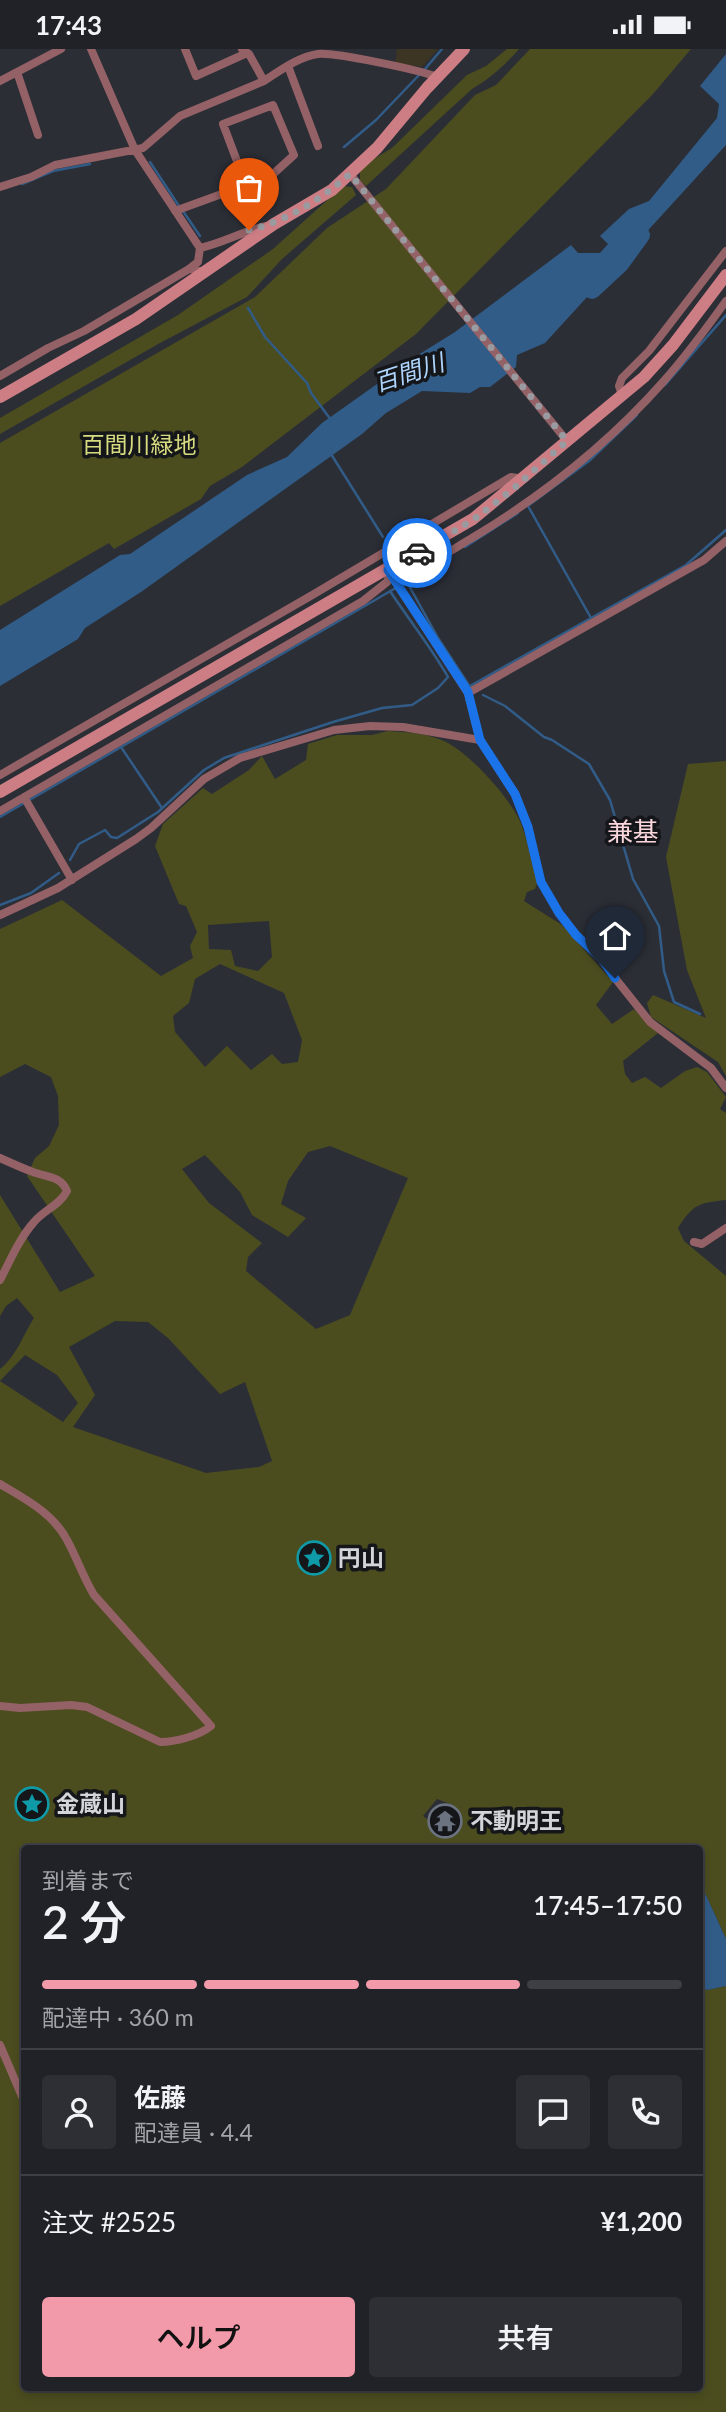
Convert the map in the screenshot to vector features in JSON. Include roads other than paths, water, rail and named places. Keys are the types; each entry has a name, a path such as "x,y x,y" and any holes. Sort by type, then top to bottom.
{"street":[{"path":"0,81 61,49"},
{"path":"0,376 84,331 198,262 200,248 180,210 135,151 91,49"},
{"path":"185,49 196,76 245,51 264,81"},
{"path":"0,397 136,319 274,224 352,177 377,148 428,73 462,50"},
{"path":"0,187 55,166 143,148 180,116 264,81 306,53 321,53 428,73"},
{"path":"288,67 318,146"},
{"path":"17,72 38,135"},
{"path":"180,210 271,176 294,155 273,105 223,124 246,185"},
{"path":"352,177 563,436"},
{"path":"200,248 223,243 249,230 274,224"},
{"path":"622,395 619,386 622,378 649,351 726,251"},
{"path":"189,269 205,271"},
{"path":"0,792 389,572 473,520 523,479 563,436 644,377 673,345 726,275"},
{"path":"409,558 414,564 437,558 512,513 573,465 613,432 661,384 726,302"},
{"path":"0,775 511,477 523,479"},
{"path":"468,692 704,560 726,541"},
{"path":"389,572 468,692 480,740 515,794 528,827 541,882 559,913 576,935 602,959 650,1022 711,1068 726,1088"},
{"path":"0,811 26,800 363,601 387,582 389,572"},
{"path":"0,915 72,880 151,828 204,779 240,758 334,730 370,726 403,727 480,740"},
{"path":"26,800 72,880"},
{"path":"0,1158 34,1173 51,1176 65,1185 67,1191 64,1197 36,1219 24,1235 0,1280"},
{"path":"694,1242 702,1244 726,1228"},
{"path":"0,1483 50,1517 67,1539 93,1595 211,1726 169,1742 160,1742 87,1707 71,1705 20,1709 0,1706"},
{"path":"0,2045 21,2094"}],"water":[{"path":"726,54 726,145 545,343 517,355 516,367 490,387 480,387 470,393 422,391 386,413 362,434 141,592 85,628 78,639 0,686 0,630 120,555 130,554 247,475 287,457 322,423 455,332 571,245 578,253 600,253 608,244 600,236 629,209 649,201 717,118 719,104 700,86"},
{"path":"703,1889 726,1939 726,1986 707,1990 703,1988"}],"waterway":[{"path":"425,69 442,49"},
{"path":"344,147 376,120 420,74"},
{"path":"150,162 179,206"},
{"path":"22,184 53,171 90,164"},
{"path":"183,211 200,236"},
{"name":"百間川","path":"592,290 620,264 641,235"},
{"path":"248,308 265,337 307,383 331,420"},
{"path":"665,385 726,315"},
{"path":"529,505 589,461 637,415"},
{"path":"331,454 383,537"},
{"path":"470,686 591,618 528,506"},
{"path":"465,547 518,513"},
{"path":"591,618 686,565 726,530"},
{"path":"405,583 447,557"},
{"path":"403,571 408,581"},
{"path":"407,582 438,638 470,687"},
{"path":"0,817 394,589"},
{"path":"70,860 79,844 105,830 111,837 117,838 158,812 204,770 224,758 382,708 412,705 438,688 448,677 390,591"},
{"path":"483,695 505,706 544,737 589,764 610,800 633,879 659,926 664,971 674,1002 700,1014"},
{"path":"121,747 162,808"},
{"path":"0,905 31,893 59,873"}],"place":[{"name":"円山","path":"314,1558"},
{"name":"金蔵山","path":"32,1804"},
{"name":"不動明王","path":"445,1821"}],"district":[{"name":"兼基","path":"633,832"}],"park label":[{"name":"百間川緑地","path":"139,445"}]}
